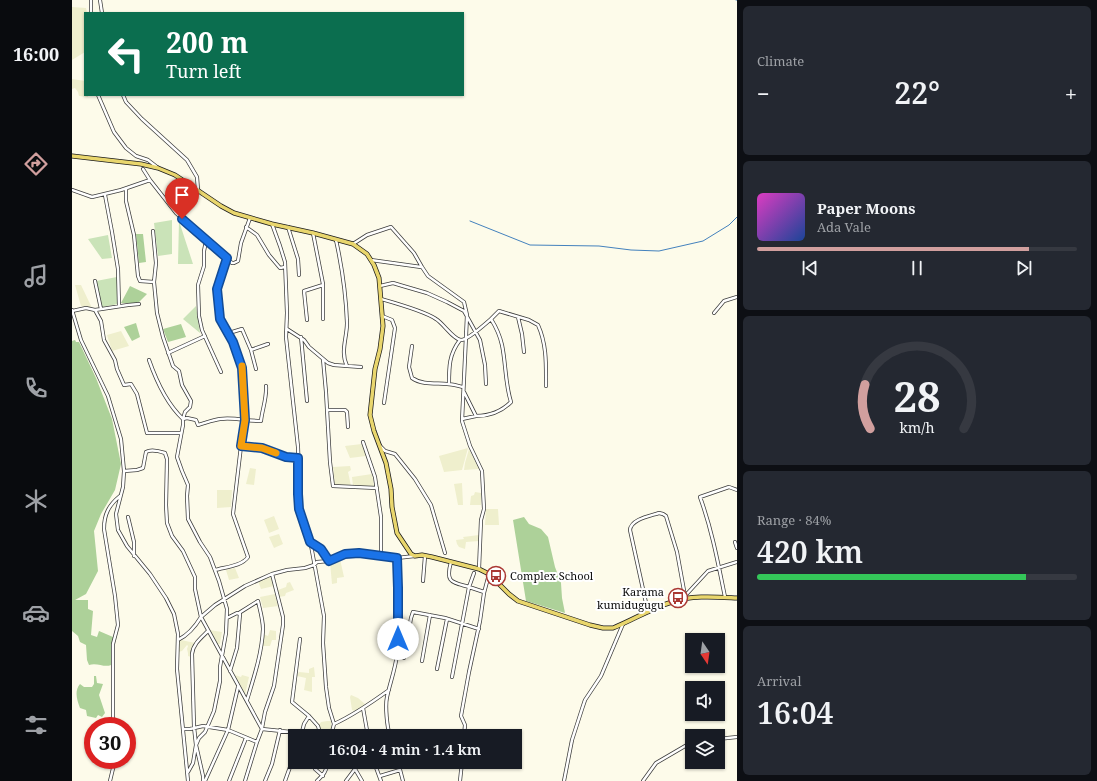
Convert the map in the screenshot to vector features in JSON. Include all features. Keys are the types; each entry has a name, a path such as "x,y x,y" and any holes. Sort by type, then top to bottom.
{"main road":[{"path":"72,156 141,164 158,168 175,175 221,206 250,218 336,239 353,244 362,249 371,260 377,271 380,286 382,315 382,337 375,370 370,415 387,470 397,533 411,554 479,569 490,574 508,594 518,601 603,628 613,628 684,598 737,598"}],"street":[{"path":"91,0 91,12"},
{"path":"100,0 102,12"},
{"path":"98,96 114,132 126,148 136,156 148,160 158,168"},
{"path":"123,96 126,102 142,119 187,160 197,177 198,191"},
{"path":"143,169 176,213 232,263 237,263 241,243 250,218"},
{"path":"72,190 92,197 105,195 150,180"},
{"path":"126,188 126,201 134,235 138,276 140,281 154,282"},
{"path":"105,195 118,269 119,306"},
{"path":"272,224 282,252 285,267 287,313 286,346 298,458 299,509 310,542 324,616 323,643 326,687 329,708 334,724 333,729"},
{"path":"246,227 257,235 269,255 278,266 280,268 285,267"},
{"path":"288,227 298,259 299,275"},
{"path":"353,244 367,235 391,227 414,253 431,279 463,301 467,315 463,387 476,416"},
{"path":"152,231 156,263 154,282 158,322 168,353 174,366 179,371 182,385 191,401 190,407 185,412 183,419 177,456 188,485 188,519 198,539 210,557 227,609 219,687 214,711 207,727 196,745 193,764 187,774"},
{"path":"313,233 323,285 323,319"},
{"path":"336,239 343,278 346,307 347,325 343,355 347,366"},
{"path":"206,241 204,266 198,285 199,316 202,330 221,372"},
{"path":"215,570 246,560 248,557 233,514 245,420 242,368 228,333 220,319 217,289 227,258"},
{"path":"371,260 422,267"},
{"path":"95,281 101,309"},
{"path":"380,286 393,283 427,293 464,311 480,340 485,365 486,384"},
{"path":"307,320 304,291 323,285"},
{"path":"714,313 724,301 737,297"},
{"path":"381,298 435,318 447,328 455,338 460,340 466,339 491,319 498,311 518,316 538,325 542,334 545,349 546,386"},
{"path":"139,304 95,310 86,308 72,310 81,340 108,396 121,439 124,471 123,487 116,514 118,530 122,539 134,556 150,574 166,598 174,614 178,640 178,669 188,781"},
{"path":"95,310 101,321 104,340 115,360 124,385 131,384 137,394 147,433 181,433"},
{"path":"382,315 392,320 395,328 384,403"},
{"path":"518,316 524,352"},
{"path":"462,419 496,413 511,402 507,390 502,344 499,334 491,319"},
{"path":"287,328 300,337 323,359 334,365 361,366"},
{"path":"228,333 242,329 251,350 256,369"},
{"path":"168,353 205,336"},
{"path":"300,337 307,401"},
{"path":"449,384 451,355 453,349 460,340"},
{"path":"251,350 268,344"},
{"path":"412,346 409,367 412,378 423,382 449,384 463,387"},
{"path":"323,359 333,486 377,488"},
{"path":"149,360 154,373 177,414 183,419 187,418 196,420 198,425 210,420 221,418 261,421 267,393 266,386"},
{"path":"464,392 462,419 463,427 482,471 483,477 484,509 479,569"},
{"path":"327,410 345,410 347,412 348,427"},
{"path":"363,442 375,477 377,488 381,517 381,556"},
{"path":"379,444 385,451 394,454 415,480 431,505 445,553"},
{"path":"241,446 262,448 286,457 298,458"},
{"path":"124,471 143,468 146,452 148,450 165,453 167,459 167,523 172,536 183,552 195,577 195,589 201,617 262,729"},
{"path":"725,598 713,536 700,497 729,487 737,490"},
{"path":"113,717 113,644 117,630 117,620 104,520 112,502 120,496"},
{"path":"648,613 630,530 630,527 634,522 659,513 666,516 676,552 684,598"},
{"path":"128,518 134,542 134,556"},
{"path":"310,542 321,549 329,561"},
{"path":"735,542 737,548"},
{"path":"178,640 194,628 201,617 216,605 245,586 272,574 287,570 305,568 314,565 317,562 329,561 353,553 397,558 415,556"},
{"path":"423,581 425,556"},
{"path":"388,729 386,698 397,656 397,558"},
{"path":"451,562 448,576 452,582 484,592"},
{"path":"684,598 708,571 737,562"},
{"path":"452,677 469,587 474,573"},
{"path":"245,781 274,686 283,625 283,617 272,574"},
{"path":"465,729 465,725 461,716 479,629 484,592 490,574"},
{"path":"226,619 258,601 262,616 263,629 257,667 247,700"},
{"path":"404,658 412,613 416,612 447,619 479,629"},
{"path":"230,672 237,648 240,618 239,613"},
{"path":"422,662 430,615"},
{"path":"437,669 447,619"},
{"path":"564,781 572,740 585,700 601,676 622,624"},
{"path":"204,781 196,745 194,727 192,649 208,631"},
{"path":"300,639 292,702 309,716 319,729"},
{"path":"204,781 228,730 238,687"},
{"path":"334,724 363,708 389,690"},
{"path":"363,708 367,729"},
{"path":"303,729 304,724 309,716"},
{"path":"183,728 198,726 228,730 257,742"},
{"path":"262,729 288,732"},
{"path":"265,781 272,764 280,730"},
{"path":"725,738 737,737"},
{"path":"229,781 246,738"},
{"path":"643,781 656,763 685,746"},
{"path":"110,781 113,769"},
{"path":"285,781 289,769"},
{"path":"314,769 323,776"},
{"path":"317,781 323,776 326,769"},
{"path":"346,781 354,769 362,781"},
{"path":"377,769 381,781"},
{"path":"460,781 461,769"},
{"path":"380,776 400,770 402,781"}],"green space":[{"path":"72,7 86,8 87,12 84,12 84,53 72,60"},
{"path":"72,79 84,81 84,96 88,97 79,96 75,88 72,89"},
{"path":"172,220 172,254 158,256 154,223"},
{"path":"179,221 193,264 178,264"},
{"path":"136,234 143,234 146,262 139,263"},
{"path":"108,235 112,258 102,259 88,239"},
{"path":"117,277 118,304 102,307 96,281"},
{"path":"75,285 81,285 92,308 81,306"},
{"path":"130,286 147,294 138,303 121,303"},
{"path":"196,306 200,333 183,319"},
{"path":"136,323 140,337 132,341 124,327"},
{"path":"181,324 186,337 168,342 163,329"},
{"path":"121,331 129,346 112,351 107,335"},
{"path":"75,340 76,342 79,342 96,378 112,419 121,464 115,490 101,514 94,531 98,571 86,594 75,600 88,600 88,609 93,611 91,635 97,637 99,631 113,637 111,665 108,666 95,664 89,665 87,660 86,645 80,642 78,636 72,631 72,341"},
{"path":"362,444 366,456 350,458 345,446"},
{"path":"468,448 462,470 444,472 439,456"},
{"path":"469,449 479,469 464,470"},
{"path":"350,466 351,470 348,472 351,486 335,485 333,467"},
{"path":"250,468 256,469 254,485 246,484"},
{"path":"372,474 374,486 353,486 352,477"},
{"path":"462,483 463,505 458,505 454,484"},
{"path":"217,490 232,490 231,507 217,508"},
{"path":"475,492 481,493 481,505 470,505 471,496 474,495"},
{"path":"486,509 498,509 499,525 485,525"},
{"path":"274,516 279,529 269,533 264,520"},
{"path":"524,517 529,524 541,529 548,537 555,567 561,583 565,613 526,601 513,520"},
{"path":"279,534 283,544 274,548 269,537"},
{"path":"479,535 479,541 466,542 465,549 459,547 457,544 456,540 464,539 463,537"},
{"path":"340,559 344,577 337,578 337,583 332,584 330,562"},
{"path":"235,568 239,578 229,580 226,570"},
{"path":"271,576 274,586 261,589 258,581"},
{"path":"290,582 294,590 286,593 285,596 279,597 278,590 286,587 287,583"},
{"path":"275,594 278,606 263,608 260,597"},
{"path":"209,630 222,632 220,644 216,644"},
{"path":"270,630 276,631 276,640 272,640 270,646 261,646 263,634 268,636"},
{"path":"181,640 195,643 191,650 191,657 188,656 187,645 182,651 178,652 178,642"},
{"path":"314,667 315,677 312,677 312,692 304,690 306,678 297,676 299,672 309,673 309,669"},
{"path":"235,675 249,677 245,695 240,689 240,684"},
{"path":"94,676 96,676 97,683 103,684 99,695 105,713 102,717 98,715 97,717 87,716 86,710 80,708 78,702 77,690 80,684 84,687 92,687 94,684"},
{"path":"351,695 358,698 365,704 355,711 352,710"},
{"path":"331,721 331,729 320,729 319,725 321,722"}],"waterway":[{"path":"470,221 530,245 599,246 631,250 659,251 703,241 729,225 737,217"}],"slow traffic":[{"path":"242,366 245,420 241,446 262,448 276,453"}],"place":[{"name":"Complex School","path":"496,576"},
{"name":"Karama kumidugugu","path":"678,598"}],"route":[{"path":"182,219 227,258 217,289 220,319 233,342 242,368 245,420 241,446 262,448 286,457 298,458 298,494 301,517 310,542 324,552 329,561 345,554 359,553 397,558 398,639"}]}
